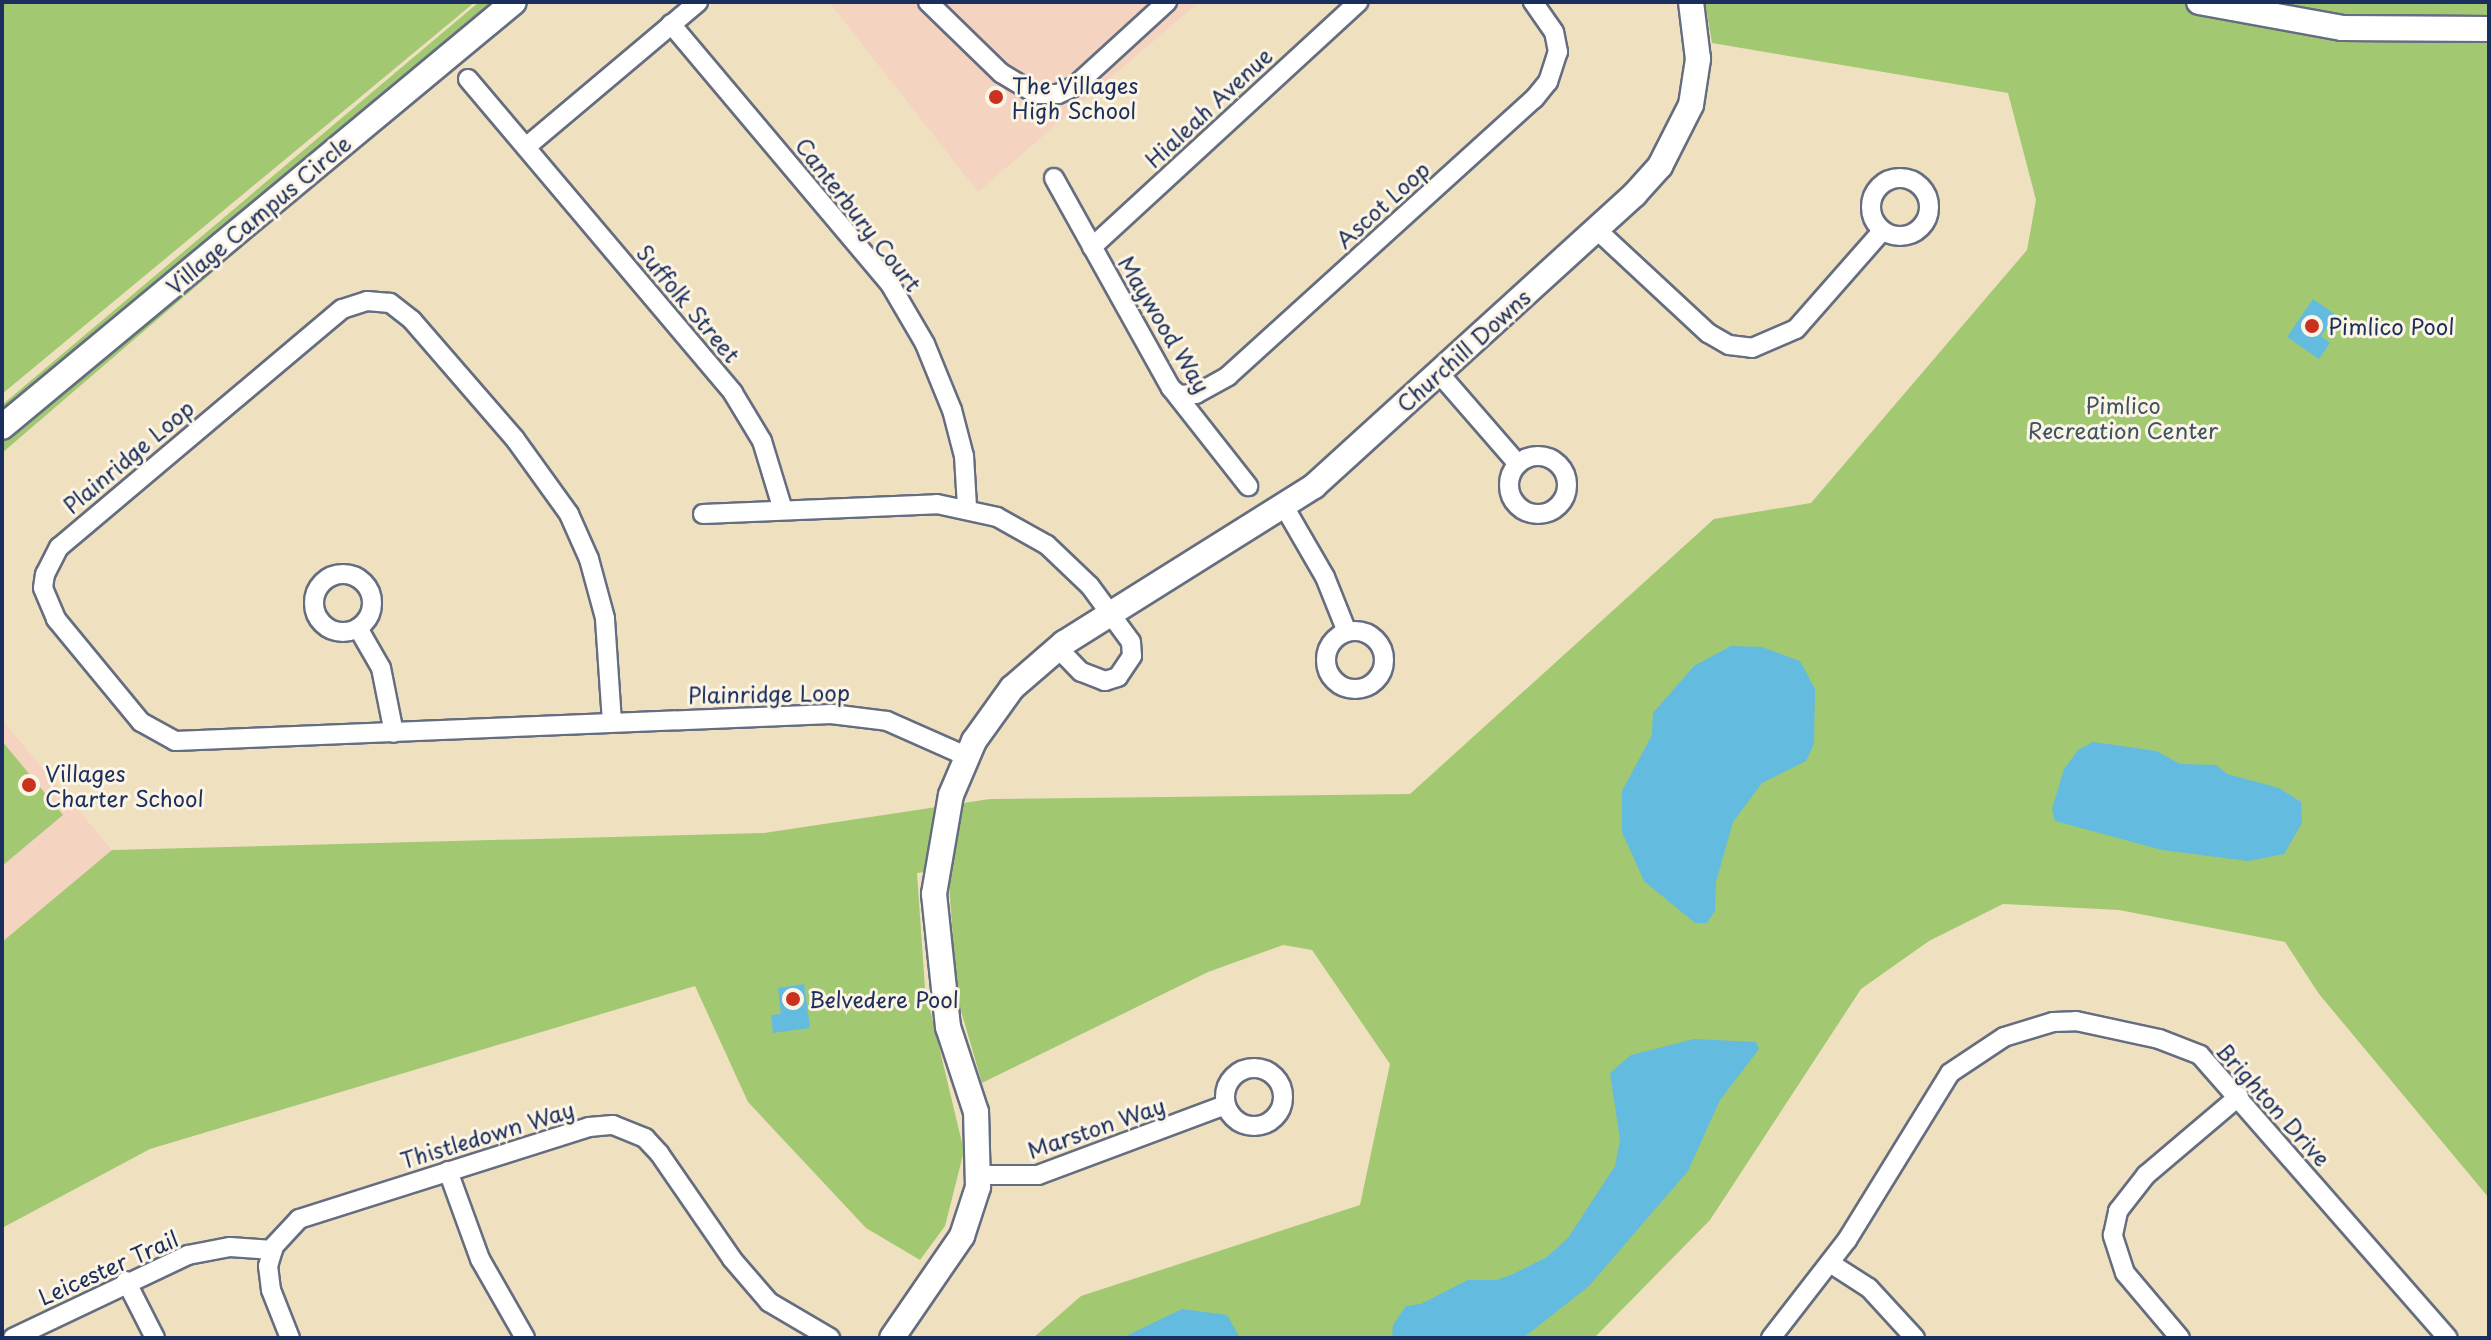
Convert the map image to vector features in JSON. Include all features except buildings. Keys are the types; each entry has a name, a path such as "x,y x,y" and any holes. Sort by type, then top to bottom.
{"street":[{"name":"Village Campus Circle","path":"2,427 514,2"},
{"path":"526,147 698,2"},
{"path":"928,2 1001,73 1036,94 1058,94 1075,86 1167,2"},
{"name":"Hialeah Avenue","path":"1092,247 1358,2"},
{"name":"Ascot Loop","path":"1171,388 1179,395 1196,394 1228,376 1534,99 1548,82 1558,52 1554,32 1533,2"},
{"name":"Churchill Downs","path":"892,1338 962,1236 974,1210 980,1175 976,1112 948,1027 941,987 934,894 942,829 966,756 1012,688 1058,648 1285,508 1596,229 1660,166 1685,119 1698,59 1691,2"},
{"path":"2199,2 2342,28 2489,29"},
{"name":"Canterbury Court","path":"671,24 890,284 925,344 952,410 964,456 967,507"},
{"name":"Suffolk Street","path":"468,79 733,393 762,441 783,510"},
{"name":"Maywood Way","path":"1054,178 1171,388 1248,486"},
{"path":"1596,229 1708,333 1729,345 1752,348 1796,329 1882,231"},
{"name":"Plainridge Loop","path":"612,722 605,618 589,559 569,514 536,464 412,320 390,303 367,301 342,309 59,547 43,588 56,619 157,735 201,742 612,722 857,714 914,731 966,756"},
{"path":"1438,372 1518,464"},
{"path":"703,514 899,504 967,507 997,517 1047,545 1111,614 1131,642 1132,656 1118,677 1092,679 1058,648"},
{"path":"1285,508 1313,553 1347,632"},
{"path":"358,628 381,668 394,733"},
{"name":"Brighton Drive","path":"1771,1338 1830,1263 1936,1090 1972,1056 2004,1037 2053,1022 2076,1021 2159,1039 2200,1055 2448,1338"},
{"path":"2180,1338 2125,1273 2113,1235 2118,1211 2146,1175 2239,1096"},
{"name":"Marston Way","path":"980,1175 1038,1175 1225,1105"},
{"name":"Thistledown Way","path":"273,1250 299,1219 589,1127 630,1130 659,1153 732,1259 769,1302 830,1338"},
{"path":"448,1171 480,1259 525,1338"},
{"name":"Leicester Trail","path":"13,1338 126,1281 211,1250 273,1250"},
{"path":"273,1250 271,1290 290,1338"},
{"path":"1830,1263 1869,1288 1915,1338"},
{"path":"126,1281 155,1338"}],"shaded area":[{"name":"The Villages High School","path":"829,2 1199,2 978,192"},
{"name":"Villages Charter School","path":"2,720 112,850 2,942"}],"green space":[{"path":"2,2 475,2 2,394"},
{"path":"479,2 527,2 2,453 2,405"},
{"name":"Pimlico Recreation Center","path":"1705,2 2489,2 2489,1198 2319,994 2285,942 2119,910 2003,904 1929,941 1861,989 1710,1220 1594,1338 1033,1338 1081,1296 1360,1205 1390,1064 1312,950 1283,945 1208,972 982,1083 957,997 948,869 917,873 925,988 964,1151 945,1226 920,1260 866,1228 748,1102 695,986 150,1149 2,1228 2,942 112,850 764,833 990,799 1410,794 1714,519 1811,503 2027,250 2036,200 2008,93 1712,43"},
{"path":"2,741 63,815 2,866"}],"water":[{"name":"Pimlico Pool","path":"2313,299 2336,315 2321,336 2330,343 2319,359 2287,337"},
{"path":"1731,646 1762,647 1800,661 1815,689 1814,744 1806,761 1762,783 1733,822 1716,882 1715,911 1707,923 1695,923 1644,881 1622,832 1622,791 1652,735 1653,713 1694,666"},
{"path":"2093,742 2156,751 2180,764 2216,765 2227,774 2279,788 2301,802 2302,823 2284,854 2248,861 2162,850 2055,821 2052,809 2064,769 2078,750"},
{"name":"Belvedere Pool","path":"804,984 810,1028 773,1033 771,1015 781,1014 778,988"},
{"path":"1694,1039 1756,1042 1759,1049 1720,1100 1688,1171 1589,1286 1523,1338 1392,1338 1393,1325 1406,1306 1421,1304 1468,1280 1497,1280 1513,1274 1547,1257 1568,1238 1615,1166 1620,1140 1610,1073 1631,1055"},
{"path":"1182,1309 1227,1315 1240,1338 1122,1338"}],"place":[{"name":"The Villages High School","path":"996,97"},
{"name":"Pimlico Pool","path":"2312,326"},
{"name":"Villages Charter School","path":"29,785"},
{"name":"Belvedere Pool","path":"793,999"}]}
